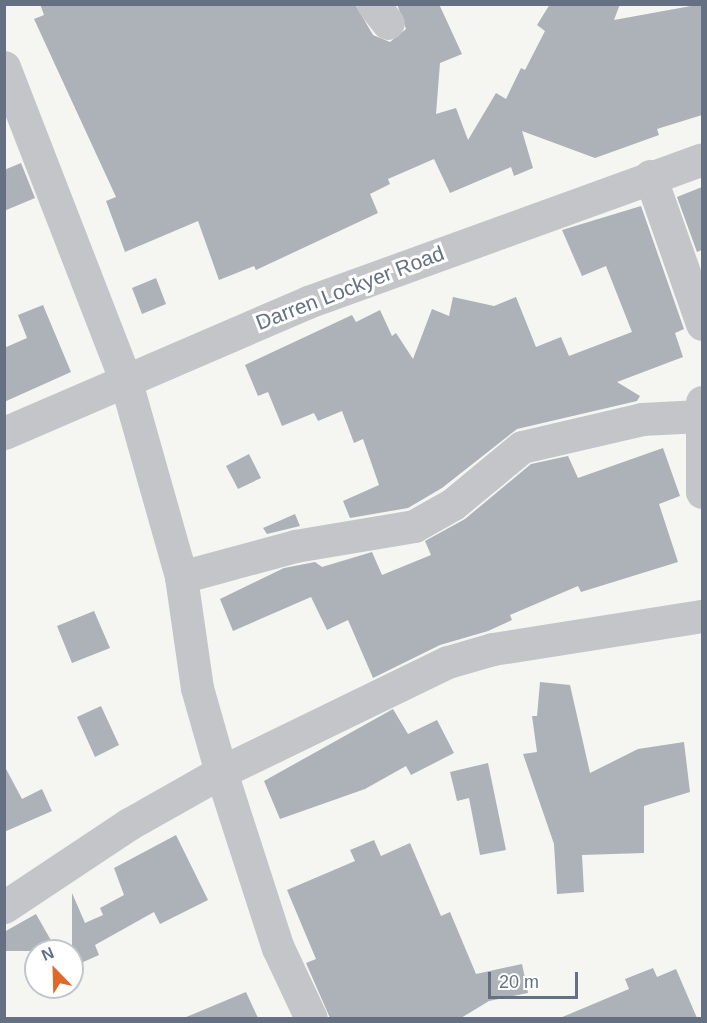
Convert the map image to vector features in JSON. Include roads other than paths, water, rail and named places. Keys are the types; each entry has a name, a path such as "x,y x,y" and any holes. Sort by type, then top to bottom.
{"street":[{"path":"4,67 126,382 181,577 197,688 220,772 278,948 311,1018"},
{"name":"Darren Lockyer Road","path":"4,433 308,302 702,159"},
{"path":"650,176 702,324"},
{"path":"181,577 295,546 414,526 453,504 522,447 642,418 701,409 702,492"},
{"path":"4,908 129,824 220,772 448,662 493,649 702,616"}]}
